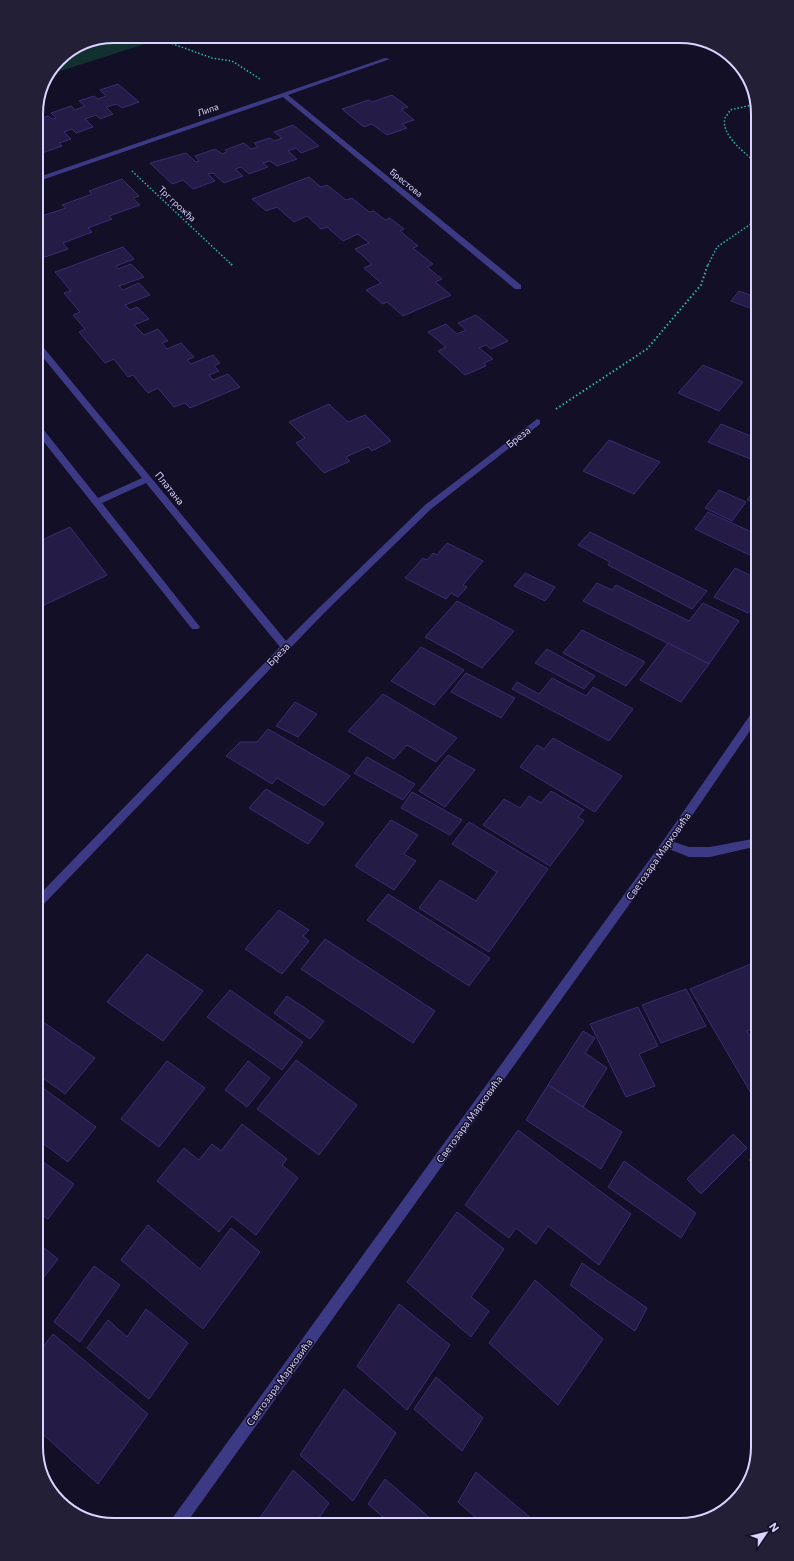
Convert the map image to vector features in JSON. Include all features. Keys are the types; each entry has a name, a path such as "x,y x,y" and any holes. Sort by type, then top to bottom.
{"street":[{"name":"Липа","path":"43,178 387,59"},
{"name":"Брестова","path":"283,94 518,287"},
{"name":"Платана","path":"43,352 285,646"},
{"name":"Бреза","path":"43,898 285,646 428,507 537,422"},
{"path":"43,435 195,628"},
{"path":"96,502 148,479"},
{"name":"Светозара Марковића","path":"181,1518 667,844 751,721"},
{"path":"667,844 689,852 710,852 751,843"}],"path":[{"path":"171,43 212,58 232,61 283,94"},
{"path":"750,105 730,110 725,119 726,131 735,143 751,158"},
{"name":"Трг грожђа","path":"113,153 232,265"},
{"path":"537,422 647,349 701,285 709,261 717,247 751,224"}],"green space":[{"path":"114,43 148,43 56,72 74,55 95,45"}],"building":[{"path":"118,84 139,102 122,108 117,104 106,107 113,114 100,119 96,115 85,119 93,127 76,133 72,129 64,132 71,139 59,143 62,146 43,153 43,118 48,116 52,119 56,118 51,113 71,106 75,110 85,106 79,101 94,96 98,99 106,96 100,90"},
{"path":"392,95 408,107 401,109 414,120 402,124 407,128 387,135 372,124 364,127 342,109 369,100 372,102"},
{"path":"293,125 319,146 301,153 296,148 288,151 297,159 277,166 270,161 263,163 268,167 249,174 241,167 235,169 243,176 224,183 213,173 208,174 215,181 193,189 183,180 172,184 150,163 186,153 196,162 199,161 195,156 215,149 222,154 227,152 225,150 244,143 251,149 258,147 254,143 270,138 274,141 282,138 274,132"},
{"path":"309,177 321,187 327,185 346,200 352,198 369,212 374,211 385,220 390,218 404,229 400,231 418,246 413,248 433,264 427,267 442,279 435,282 451,295 403,316 387,302 383,304 366,290 381,283 364,268 372,264 355,249 369,243 358,234 343,241 327,227 321,229 307,216 294,222 277,207 266,211 252,199"},
{"path":"122,179 139,196 133,198 140,205 109,216 112,219 88,228 92,232 63,243 68,249 45,257 43,255 43,216 66,208 62,205 92,194 89,191"},
{"path":"123,247 134,259 116,266 118,269 131,264 144,277 119,286 123,290 139,283 150,295 125,305 130,310 137,307 149,319 134,325 144,335 158,329 168,341 162,343 167,349 181,343 194,357 187,360 191,364 213,355 220,363 214,366 219,371 209,375 213,380 228,374 240,387 190,408 185,403 174,407 158,388 148,393 133,375 128,377 114,359 105,363 79,332 85,329 73,315 80,312 64,293 71,291 55,272"},
{"path":"739,291 751,295 751,308 731,301"},
{"path":"476,315 508,341 491,349 486,345 479,348 493,359 484,363 486,366 465,375 438,351 446,347 428,332 446,324 457,334 466,330 458,323"},
{"path":"703,365 743,382 719,411 678,393"},
{"path":"329,404 348,422 365,415 391,441 372,451 368,447 346,457 350,461 324,473 296,443 305,438 289,422"},
{"path":"721,424 751,436 751,459 708,442"},
{"path":"609,440 660,462 634,494 583,471"},
{"path":"719,490 746,502 732,521 705,508"},
{"path":"751,495 751,502 747,500"},
{"path":"708,512 751,532 751,556 695,529"},
{"path":"70,527 107,575 43,606 43,540"},
{"path":"590,532 707,591 692,609 608,565 610,562 578,545"},
{"path":"447,543 483,561 463,585 467,587 458,597 451,593 446,599 405,578 423,558 427,560 433,553 437,555"},
{"path":"735,568 751,576 751,608 748,613 714,597"},
{"path":"525,573 555,587 545,601 514,586"},
{"path":"597,583 612,590 616,585 689,621 703,603 739,621 709,664 583,601"},
{"path":"457,601 514,631 482,668 425,637"},
{"path":"582,630 645,662 626,686 563,653"},
{"path":"668,643 709,664 681,702 640,680"},
{"path":"421,647 464,670 434,705 391,681"},
{"path":"547,649 595,676 584,689 535,663"},
{"path":"466,673 515,698 501,718 451,692"},
{"path":"552,678 586,696 593,687 633,709 609,741 512,689 517,682 539,694"},
{"path":"383,694 457,738 436,762 407,745 394,759 348,731"},
{"path":"295,702 317,714 298,737 276,726"},
{"path":"268,729 350,776 324,806 277,778 272,784 226,756 240,742 257,742"},
{"path":"553,738 622,776 595,812 520,767 537,745 544,749"},
{"path":"448,755 475,770 445,807 419,791"},
{"path":"367,757 415,784 403,800 354,773"},
{"path":"266,789 324,823 308,844 249,808"},
{"path":"551,791 584,810 578,817 584,821 550,866 483,825 504,799 520,808 529,796 541,803"},
{"path":"412,792 462,820 450,835 401,808"},
{"path":"391,820 418,835 404,854 416,861 394,890 355,866"},
{"path":"469,822 548,869 489,952 419,908 440,880 476,901 497,872 452,844"},
{"path":"388,894 490,958 469,986 367,920"},
{"path":"279,910 309,930 303,936 309,941 282,974 245,949"},
{"path":"325,939 435,1011 413,1043 301,969"},
{"path":"147,954 203,991 163,1041 107,1002"},
{"path":"751,964 751,1030 747,1031 751,1038 751,1093 690,989"},
{"path":"686,989 706,1026 661,1043 642,1005"},
{"path":"230,990 303,1042 282,1070 207,1017"},
{"path":"287,996 324,1021 310,1039 274,1013"},
{"path":"638,1007 658,1046 639,1054 655,1086 626,1097 590,1024"},
{"path":"43,1022 95,1058 65,1094 43,1078"},
{"path":"583,1031 595,1038 585,1053 607,1068 583,1107 548,1085"},
{"path":"296,1060 357,1105 319,1155 257,1109"},
{"path":"167,1061 205,1088 159,1147 121,1119"},
{"path":"248,1061 270,1078 247,1107 225,1090"},
{"path":"548,1085 622,1132 601,1169 526,1120"},
{"path":"43,1088 96,1127 68,1162 43,1143"},
{"path":"242,1124 287,1159 282,1165 298,1178 256,1235 232,1216 219,1232 157,1181 184,1148 199,1160 212,1144 221,1151"},
{"path":"518,1130 631,1214 599,1265 548,1226 536,1244 516,1228 509,1238 465,1205"},
{"path":"733,1134 747,1148 701,1194 687,1179"},
{"path":"624,1161 696,1213 681,1238 608,1187"},
{"path":"43,1162 74,1184 48,1219 43,1215"},
{"path":"457,1212 504,1249 471,1297 489,1311 471,1337 407,1282"},
{"path":"148,1225 200,1269 231,1228 260,1252 203,1329 121,1260"},
{"path":"43,1247 58,1259 43,1278"},
{"path":"582,1263 647,1308 635,1331 570,1285"},
{"path":"94,1266 120,1285 80,1342 54,1322"},
{"path":"535,1280 603,1339 558,1405 489,1343"},
{"path":"399,1304 450,1345 407,1410 357,1366"},
{"path":"146,1309 188,1343 149,1399 87,1348 108,1320 127,1337"},
{"path":"53,1334 148,1414 98,1484 43,1434 43,1347"},
{"path":"436,1377 483,1418 462,1451 414,1409"},
{"path":"344,1389 396,1433 353,1501 300,1455"},
{"path":"293,1470 329,1503 319,1518 260,1518"},
{"path":"476,1472 531,1518 476,1518 458,1502"},
{"path":"385,1479 430,1518 384,1518 368,1504"}]}
